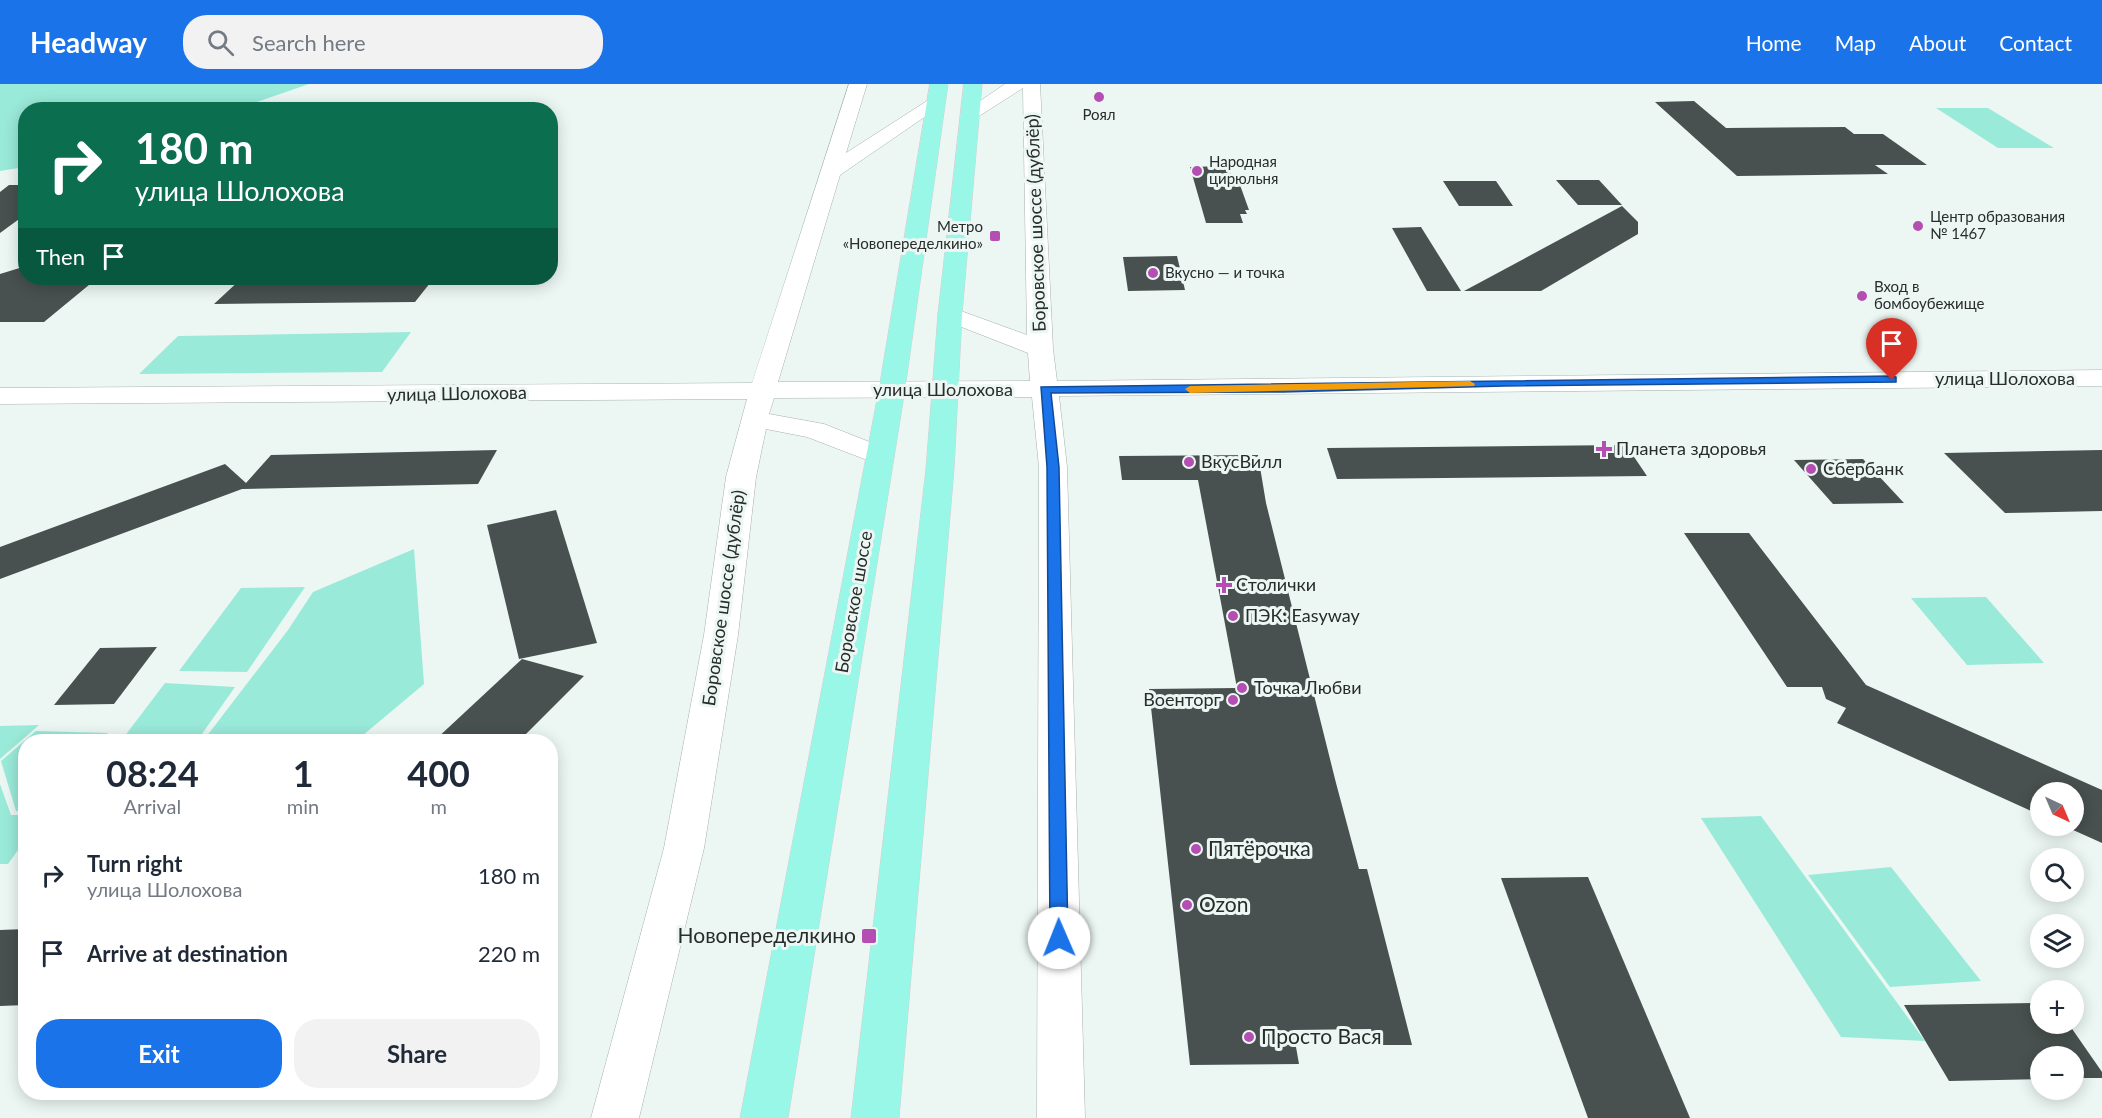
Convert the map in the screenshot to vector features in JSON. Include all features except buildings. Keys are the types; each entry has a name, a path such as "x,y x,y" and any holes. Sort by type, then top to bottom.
{"main road":[{"path":"875,1118 940,469 950,314 973,84"},
{"name":"Боровское шоссе","path":"764,1118 892,389 937,93"}],"street":[{"name":"Боровское шоссе (дублёр)","path":"615,1118 684,848 721,635 741,477 759,405 858,84"},
{"path":"970,114 1017,84"},
{"name":"Боровское шоссе (дублёр)","path":"1031,84 1040,349 1053,467 1061,1118"},
{"path":"829,173 937,93"},
{"path":"950,314 1040,349"},
{"name":"улица Шолохова","path":"0,396 759,405 892,389 2102,378"},
{"path":"759,405 880,456"}],"green space":[{"path":"0,84 309,84 257,102 18,102 18,168 0,171"},
{"path":"1936,108 1988,108 2054,148 1998,148"},
{"path":"411,332 382,372 139,374 178,336"},
{"path":"414,549 424,684 364,734 208,734 288,630 313,592"},
{"path":"305,587 247,672 179,671 241,588"},
{"path":"1986,597 2044,663 1967,665 1911,598"},
{"path":"165,683 235,687 202,734 126,734"},
{"path":"39,725 29,734 18,734 18,743 0,759 0,726"},
{"path":"36,731 108,733 107,734 32,734"},
{"path":"18,746 18,811 16,811 1,761"},
{"path":"0,784 11,815 18,815 18,850 8,864 0,864"},
{"path":"1761,816 1925,1041 1841,1037 1701,818"},
{"path":"1891,867 1981,981 1890,987 1808,875"}],"slow traffic":[{"path":"1190,389 1470,384"}],"place":[{"name":"Роял","path":"1099,97"},
{"name":"Народная цирюльня","path":"1197,171"},
{"name":"Центр образования № 1467","path":"1918,226"},
{"name":"Метро «Новопеределкино»","path":"995,236"},
{"name":"Вкусно — и точка","path":"1153,273"},
{"name":"Вход в бомбоубежище","path":"1862,296"},
{"name":"Планета здоровья","path":"1604,449"},
{"name":"ВкусВилл","path":"1189,462"},
{"name":"Сбербанк","path":"1811,469"},
{"name":"Столички","path":"1224,585"},
{"name":"ПЭК: Easyway","path":"1233,616"},
{"name":"Точка Любви","path":"1242,688"},
{"name":"Военторг","path":"1233,700"},
{"name":"Пятёрочка","path":"1196,849"},
{"name":"Ozon","path":"1187,905"},
{"name":"Новопеределкино","path":"869,936"},
{"name":"Просто Вася","path":"1249,1037"}],"route":[{"path":"1059,938 1053,467 1045,389 1283,389 1504,383 1892,380"}]}
